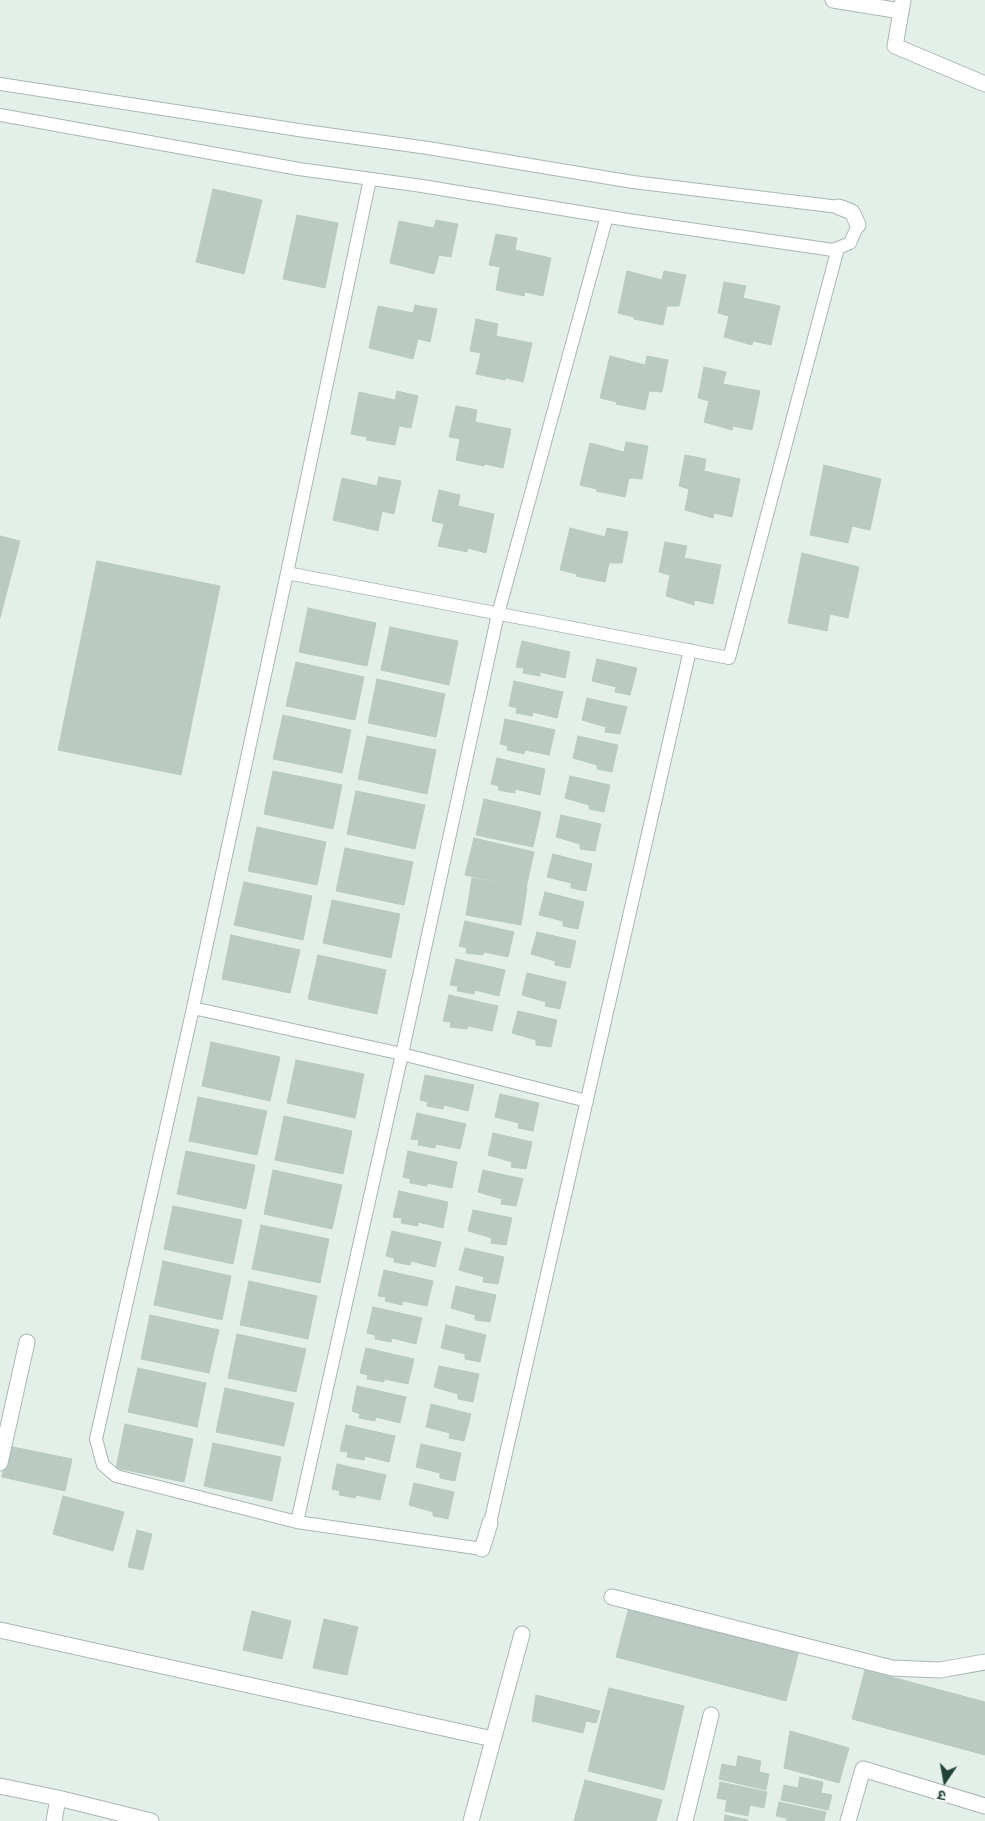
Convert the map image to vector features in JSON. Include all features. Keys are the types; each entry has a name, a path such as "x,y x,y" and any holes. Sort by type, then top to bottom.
{"street":[{"path":"833,0 902,6 895,46 985,84"},
{"path":"839,207 852,212 858,225"},
{"path":"0,1463 27,1342"},
{"path":"482,1549 490,1523"},
{"path":"612,1597 892,1668 940,1670 985,1662"},
{"path":"0,1630 493,1739"},
{"path":"471,1821 522,1634"},
{"path":"684,1821 711,1715"},
{"path":"848,1821 863,1769 985,1806"},
{"path":"0,1786 151,1821"},
{"path":"54,1821 58,1798"}],"lane":[{"path":"0,84 428,148 633,182 839,207"},
{"path":"0,115 299,169 833,250 850,243 858,225"},
{"path":"370,179 288,573 96,1440 103,1465 116,1476 297,1522 482,1549"},
{"path":"297,1522 498,614 607,216"},
{"path":"288,573 729,658 838,248"},
{"path":"490,1523 690,650"},
{"path":"193,1008 402,1054 587,1101"}],"building":[{"path":"213,189 262,200 244,274 196,262"},
{"path":"297,215 338,223 325,288 283,279"},
{"path":"436,220 458,224 451,257 439,255 434,274 390,263 399,221 434,228"},
{"path":"496,234 517,238 515,250 551,258 543,296 525,292 524,296 496,290 500,267 489,265"},
{"path":"627,271 662,280 664,271 686,275 679,306 667,306 663,325 634,319 634,317 618,313"},
{"path":"724,282 746,286 743,298 780,306 771,345 753,341 752,345 724,337 729,316 718,313"},
{"path":"415,305 437,309 430,342 418,339 413,359 369,348 378,306 413,313"},
{"path":"476,319 498,324 496,336 532,343 523,382 476,374 481,353 470,351"},
{"path":"610,356 645,365 647,356 668,360 662,392 649,391 645,410 616,404 617,402 600,398"},
{"path":"704,367 726,372 723,384 760,391 752,430 733,426 732,430 704,422 709,401 698,398"},
{"path":"397,391 418,396 411,428 399,426 395,445 366,440 367,437 351,434 359,392 395,400"},
{"path":"456,406 477,410 475,422 511,429 503,468 456,460 460,439 449,437"},
{"path":"626,442 648,446 642,479 629,478 625,497 596,491 597,489 580,485 590,443 624,452"},
{"path":"685,455 706,459 704,471 740,479 732,517 714,513 713,518 685,510 689,489 679,486"},
{"path":"824,465 881,479 870,530 852,526 848,543 810,535"},
{"path":"379,477 401,481 394,514 382,511 378,531 333,520 342,478 377,486"},
{"path":"439,490 460,495 458,506 494,514 486,553 468,548 467,552 438,546 444,524 432,521"},
{"path":"570,528 605,537 607,528 628,532 622,563 609,563 605,582 576,576 577,574 560,570"},
{"path":"0,536 20,541 0,618"},
{"path":"665,542 687,546 684,558 721,565 713,604 694,600 694,605 666,596 670,575 659,572"},
{"path":"802,553 859,567 848,618 830,614 827,631 788,623"},
{"path":"97,561 220,586 181,775 58,750"},
{"path":"308,608 376,623 367,666 299,652"},
{"path":"390,627 458,641 449,685 381,670"},
{"path":"522,641 570,652 565,678 540,672 540,676 523,673 524,668 516,667"},
{"path":"597,659 637,668 630,695 615,692 616,687 592,681"},
{"path":"296,662 364,677 355,720 286,706"},
{"path":"377,679 445,694 436,737 368,723"},
{"path":"514,681 563,692 557,718 533,712 532,716 516,713 517,708 509,706"},
{"path":"587,698 627,707 620,734 605,732 606,727 582,720"},
{"path":"283,715 351,730 342,773 273,759"},
{"path":"505,719 555,730 549,755 525,750 524,754 507,750 508,746 500,744"},
{"path":"367,736 436,750 427,794 358,779"},
{"path":"578,736 618,745 612,772 597,769 597,765 573,758"},
{"path":"497,758 545,769 540,795 515,789 515,793 498,790 499,786 491,784"},
{"path":"273,771 342,785 333,829 264,814"},
{"path":"570,776 610,785 604,812 589,809 589,805 565,798"},
{"path":"356,791 425,805 415,849 347,834"},
{"path":"484,799 541,812 533,847 476,835"},
{"path":"561,815 601,824 595,851 580,849 580,844 556,837"},
{"path":"257,827 326,842 317,885 248,871"},
{"path":"474,838 534,852 526,888 465,875"},
{"path":"345,848 413,862 404,905 336,891"},
{"path":"553,854 592,864 586,891 571,888 571,883 547,877"},
{"path":"472,878 527,888 521,925 466,915"},
{"path":"244,882 312,896 303,940 234,925"},
{"path":"545,892 584,902 578,929 563,926 563,921 539,915"},
{"path":"332,900 400,914 391,958 323,943"},
{"path":"465,921 514,932 508,957 484,952 483,955 466,953 467,948 459,946"},
{"path":"537,932 576,941 570,968 555,965 555,961 531,954"},
{"path":"231,935 300,950 290,993 222,979"},
{"path":"318,955 386,970 377,1014 308,999"},
{"path":"456,959 505,970 499,996 475,990 474,994 457,991 458,986 450,985"},
{"path":"527,973 566,982 560,1009 545,1006 546,1002 522,995"},
{"path":"449,995 498,1006 492,1031 468,1026 467,1029 450,1027 451,1022 443,1021"},
{"path":"518,1011 557,1020 551,1047 536,1045 536,1040 512,1033"},
{"path":"211,1042 280,1057 270,1101 202,1086"},
{"path":"296,1060 364,1074 355,1118 287,1103"},
{"path":"425,1075 474,1085 468,1111 444,1105 443,1109 427,1106 428,1102 420,1100"},
{"path":"500,1094 539,1103 533,1131 518,1128 519,1123 495,1117"},
{"path":"198,1097 267,1111 257,1155 189,1141"},
{"path":"417,1113 466,1124 460,1149 436,1144 435,1148 418,1145 419,1140 411,1139"},
{"path":"284,1116 352,1131 343,1174 275,1160"},
{"path":"493,1133 532,1142 526,1169 511,1167 512,1162 488,1155"},
{"path":"186,1151 255,1165 246,1209 177,1194"},
{"path":"408,1151 457,1162 452,1188 427,1183 427,1186 410,1183 410,1179 403,1177"},
{"path":"273,1170 342,1185 332,1229 264,1214"},
{"path":"483,1170 523,1179 516,1206 501,1204 502,1199 478,1192"},
{"path":"399,1191 448,1202 443,1228 418,1222 418,1226 401,1223 402,1218 393,1217"},
{"path":"173,1206 242,1220 233,1264 164,1249"},
{"path":"473,1210 512,1218 506,1245 491,1243 492,1238 468,1231"},
{"path":"261,1225 329,1239 320,1283 252,1269"},
{"path":"392,1231 441,1242 435,1267 411,1261 410,1265 394,1262 394,1258 386,1256"},
{"path":"465,1248 504,1257 498,1284 483,1282 484,1277 459,1270"},
{"path":"163,1261 231,1276 222,1320 154,1305"},
{"path":"384,1270 433,1281 427,1306 403,1301 402,1305 385,1301 386,1297 378,1296"},
{"path":"249,1281 317,1296 308,1339 240,1325"},
{"path":"456,1286 496,1295 490,1322 475,1320 475,1315 451,1308"},
{"path":"373,1307 422,1318 416,1344 392,1338 391,1342 375,1339 375,1335 367,1333"},
{"path":"150,1315 219,1330 209,1373 141,1359"},
{"path":"446,1325 486,1335 480,1362 465,1359 465,1354 441,1348"},
{"path":"237,1334 306,1349 296,1392 228,1378"},
{"path":"366,1348 414,1359 408,1384 384,1379 384,1382 367,1379 368,1375 360,1373"},
{"path":"439,1366 479,1374 473,1402 458,1399 458,1394 434,1387"},
{"path":"138,1368 206,1383 197,1427 128,1412"},
{"path":"357,1386 406,1397 400,1423 376,1417 375,1421 359,1418 360,1414 352,1411"},
{"path":"225,1388 294,1403 284,1446 216,1432"},
{"path":"431,1404 471,1414 464,1441 449,1438 450,1433 426,1427"},
{"path":"125,1424 193,1439 184,1482 116,1468"},
{"path":"346,1425 395,1436 389,1462 365,1456 364,1460 347,1457 348,1452 340,1451"},
{"path":"213,1443 281,1457 272,1501 204,1486"},
{"path":"421,1444 461,1453 455,1481 440,1478 440,1473 416,1467"},
{"path":"8,1446 72,1459 65,1491 2,1477"},
{"path":"337,1464 386,1475 380,1500 356,1495 355,1498 339,1495 340,1491 332,1489"},
{"path":"414,1483 454,1492 448,1519 433,1516 433,1512 409,1505"},
{"path":"63,1496 124,1512 113,1551 53,1534"},
{"path":"137,1530 152,1534 143,1570 128,1567"},
{"path":"630,1603 800,1647 786,1701 616,1657"},
{"path":"252,1611 291,1621 282,1659 243,1650"},
{"path":"324,1619 358,1627 347,1675 313,1668"},
{"path":"865,1670 985,1702 985,1755 852,1719"},
{"path":"609,1688 684,1706 664,1790 588,1771"},
{"path":"536,1695 600,1711 596,1723 586,1721 583,1733 532,1721"},
{"path":"790,1731 849,1748 839,1783 784,1768"},
{"path":"738,1756 761,1761 759,1772 769,1774 766,1790 719,1779 722,1764 736,1767"},
{"path":"800,1777 823,1782 821,1793 832,1795 828,1810 781,1800 784,1785 798,1788"},
{"path":"585,1780 662,1800 656,1821 574,1821"},
{"path":"720,1782 767,1792 764,1808 750,1805 748,1816 725,1811 727,1800 717,1798"},
{"path":"779,1802 826,1812 824,1821 786,1821 787,1818 776,1816"},
{"path":"725,1815 748,1820 748,1821 724,1821"}]}
